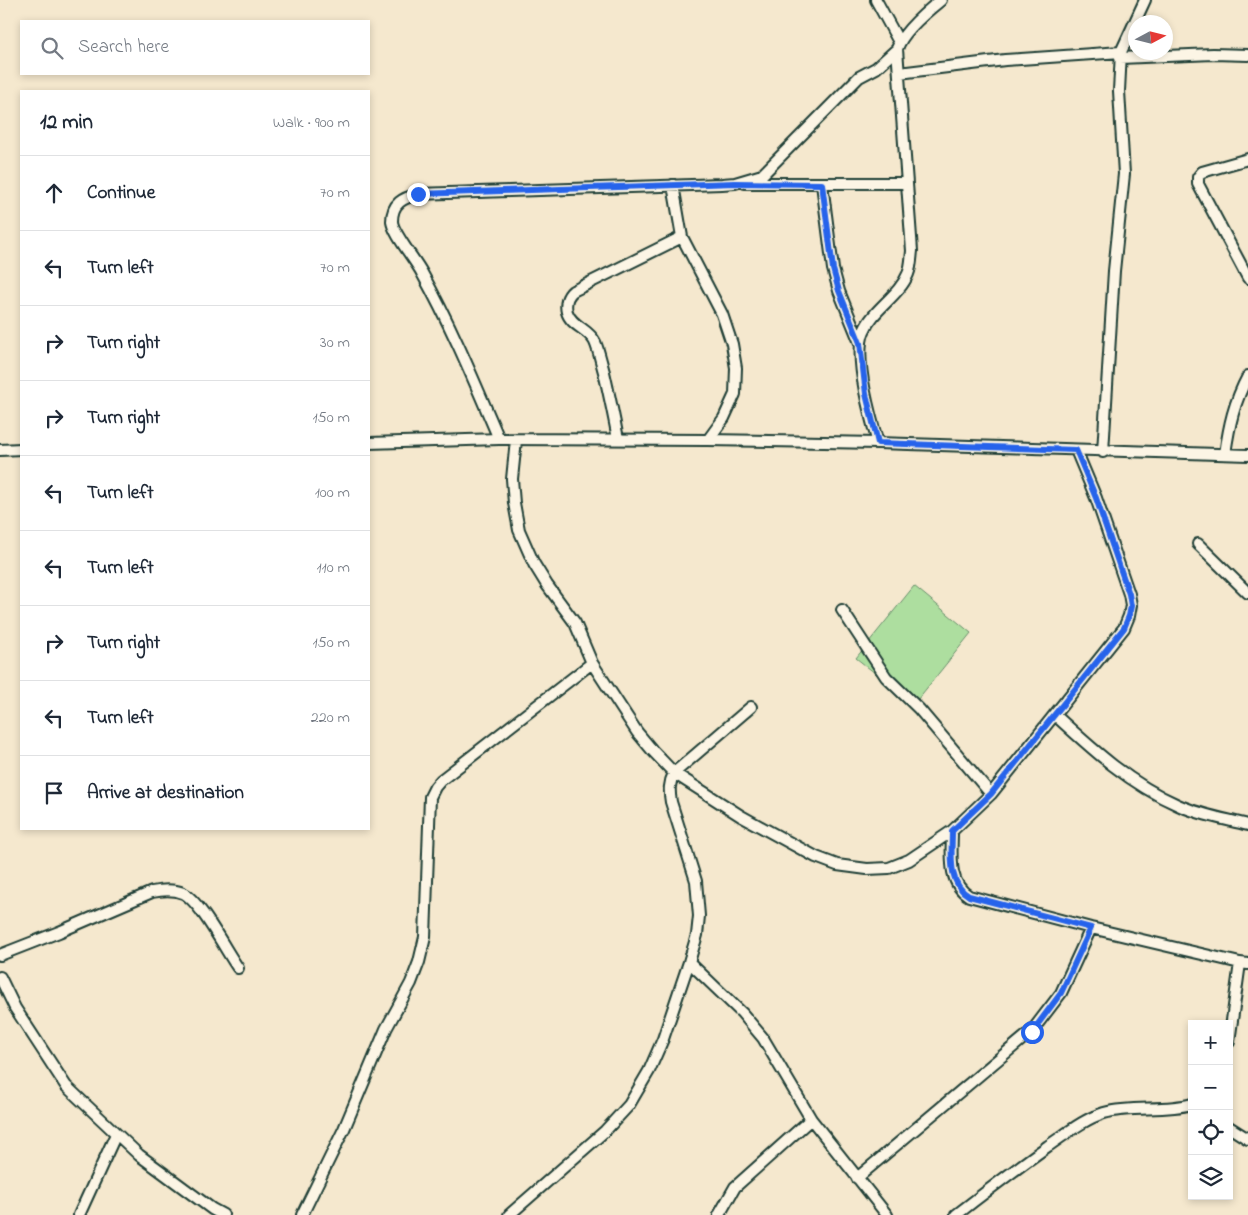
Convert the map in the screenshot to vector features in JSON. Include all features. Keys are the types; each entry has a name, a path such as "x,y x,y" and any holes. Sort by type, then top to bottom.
{"street":[{"path":"860,343 868,322 901,285 908,274 912,251 898,46 876,0"},
{"path":"735,183 762,175 859,77 876,68 932,7 941,0"},
{"path":"1102,452 1113,280 1124,174 1119,91 1121,55 1145,0"},
{"path":"899,73 1005,60 1121,55 1248,55"},
{"path":"1248,159 1202,172 1198,177 1198,184 1248,278"},
{"path":"499,440 450,326 420,270 396,234 392,222 394,207 405,197 418,194 735,183 906,183"},
{"path":"822,184 833,269 839,291 860,343 866,394 878,443"},
{"path":"673,185 682,237 722,314 732,344 736,368 736,394 724,418 708,440"},
{"path":"618,439 610,398 595,343 590,334 570,317 567,312 566,301 569,295 574,292 682,237"},
{"path":"1225,454 1232,412 1248,376"},
{"path":"370,442 618,439 708,440 878,443 1102,452 1248,455"},
{"path":"516,440 512,479 519,530 534,564 546,585 575,623 592,663 637,732 674,773 741,816 816,857 837,865 867,869 889,868 909,860 952,831 991,794 1124,628 1131,606 1129,594 1096,498 1076,450"},
{"path":"0,450 20,449"},
{"path":"1198,544 1248,593"},
{"path":"842,610 886,677 919,709 991,794"},
{"path":"302,1215 344,1129 386,1029 411,983 419,962 425,937 430,797 435,787 441,780 592,663"},
{"path":"509,1215 605,1132 629,1105 649,1071 689,962 697,935 700,916 698,896 690,861 669,791 670,783 674,773 752,707"},
{"path":"1055,715 1123,774 1153,792 1179,805 1248,826"},
{"path":"952,831 955,882 961,891 969,896 1091,928 1244,964 1233,1021"},
{"path":"0,955 152,892 167,890 183,893 196,903 238,968"},
{"path":"858,1178 1032,1032 1061,993 1091,928"},
{"path":"689,962 742,1013 763,1038 811,1118 887,1215"},
{"path":"0,977 15,1008 66,1086 139,1155 209,1212 223,1215"},
{"path":"956,1215 1062,1136 1095,1116 1128,1109 1177,1108 1188,1105"},
{"path":"719,1215 735,1187 811,1118"},
{"path":"1233,1130 1248,1139"},
{"path":"78,1215 116,1134"}],"green space":[{"path":"914,586 971,633 914,704 856,658"}],"route":[{"path":"418,194 735,183 822,184 833,269 839,291 860,343 866,394 878,443 1076,450 1096,498 1127,585 1131,606 1129,616 1124,628 991,794 952,831 953,873 955,882 961,891 969,896 1091,928 1061,993 1032,1032"}]}
